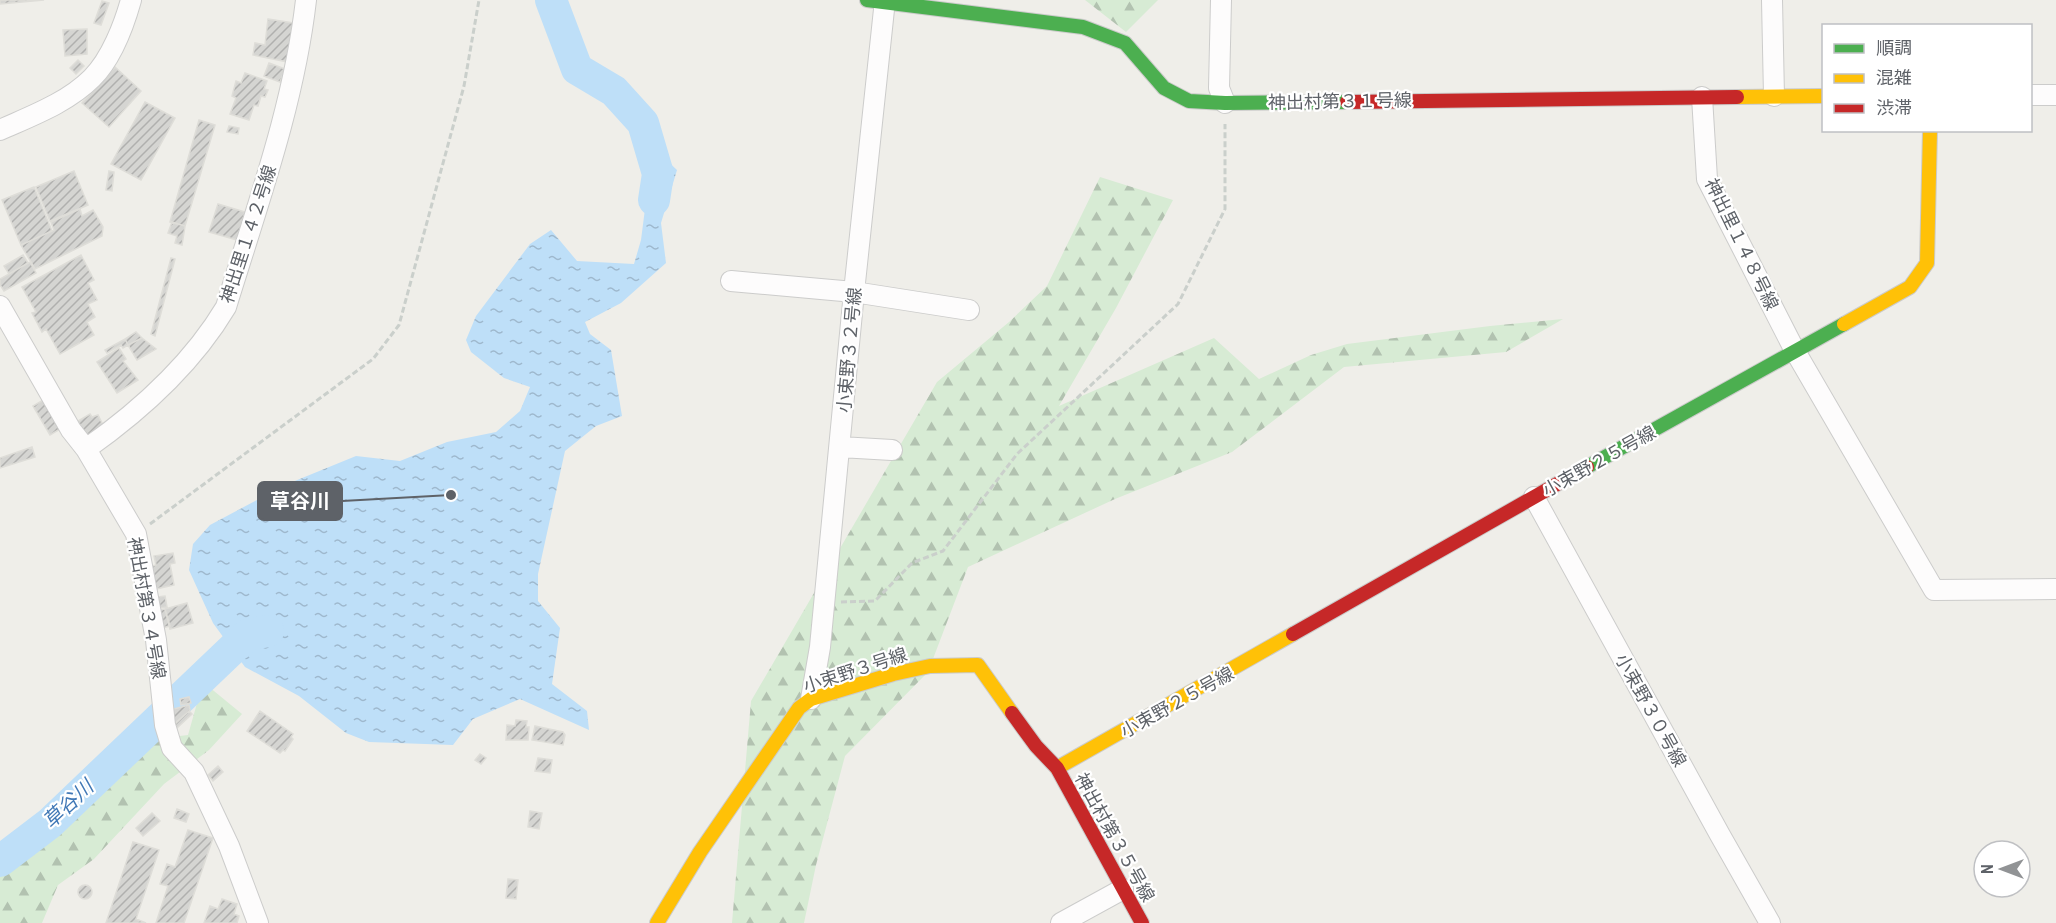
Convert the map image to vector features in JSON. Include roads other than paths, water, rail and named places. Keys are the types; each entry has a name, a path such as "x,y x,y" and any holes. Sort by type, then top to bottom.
{"street":[{"path":"0,130 47,109 92,77 125,24 130,0"},
{"name":"神出里１４２号線","path":"86,449 114,430 182,367 211,331 226,307 277,140 301,42 306,0"},
{"path":"1221,0 1219,88 1226,103"},
{"path":"1772,0 1774,96"},
{"name":"神出村第３１号線","path":"879,1 1083,27 1125,44 1164,88 1189,101 1226,103 1822,96"},
{"name":"小束野３２号線","path":"811,699 820,647 840,447 879,1"},
{"path":"2032,95 2056,95"},
{"name":"神出里１４８号線","path":"1702,97 1707,179 1795,351"},
{"name":"小束野２５号線","path":"1057,768 1910,287 1927,263 1930,132"},
{"path":"730,281 854,292 969,310"},
{"name":"神出村第３４号線","path":"0,306 71,430 86,449 136,534 156,640 164,716 172,748 194,772 230,846 258,923"},
{"path":"1795,351 1934,590 2056,589"},
{"path":"840,447 892,450"},
{"name":"小束野３０号線","path":"1534,497 1770,923"},
{"name":"小束野３号線","path":"657,923 700,852 792,717 811,699 893,674 930,666 978,665 1036,747 1057,768"},
{"name":"神出村第３５号線","path":"1057,768 1142,923"},
{"path":"1060,923 1123,889"}],"water":[{"path":"659,153 677,170 661,223 666,263 621,303 585,322 590,334 611,350 622,416 596,426 565,451 538,574 538,601 560,628 552,684 587,711 589,730 520,699 473,719 453,745 369,742 346,733 299,696 245,667 213,623 189,570 193,544 210,525 285,485 356,456 400,461 447,442 496,432 520,411 530,387 504,378 471,352 466,340 476,316 530,244 551,230 577,261 634,264 641,240 651,162"}],"waterway":[{"name":"草谷川","path":"551,0 577,69 614,91 643,123 658,174 654,200"},
{"name":"草谷川","path":"0,861 50,823 247,635 268,631"}],"place":[{"name":"草谷川","path":"451,495"}]}
